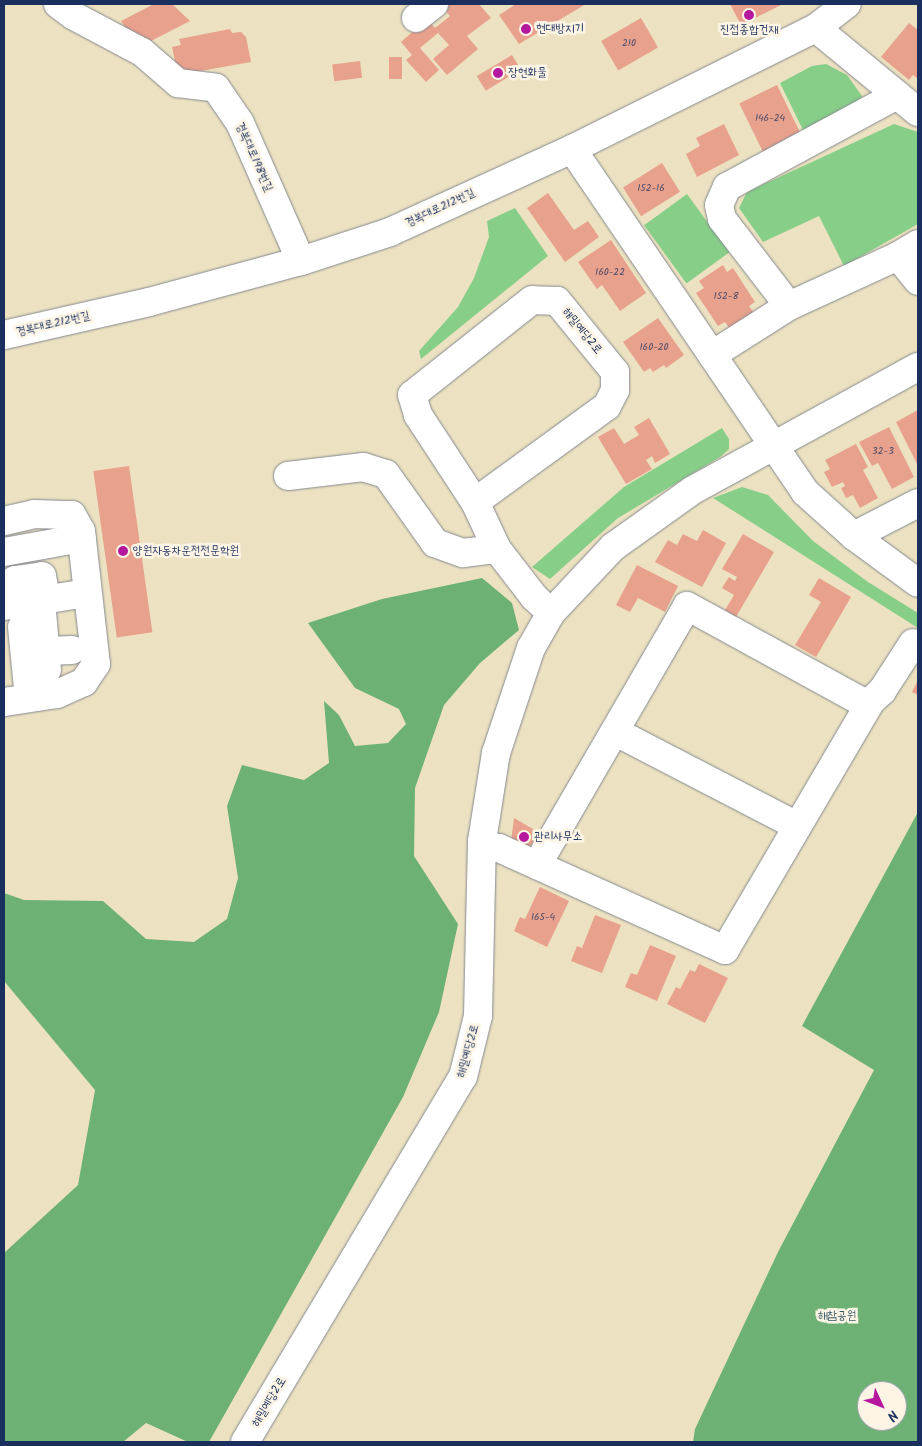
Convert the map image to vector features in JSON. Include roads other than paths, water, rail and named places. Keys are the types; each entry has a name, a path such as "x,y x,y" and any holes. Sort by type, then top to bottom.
{"street":[{"name":"경복대로198번길","path":"58,4 74,16 142,52 178,84 216,88 240,123 301,261"},
{"name":"경복대로212번길","path":"4,335 149,302 301,261 390,232 572,149 816,28 847,4"},
{"path":"816,28 918,112"},
{"path":"789,306 722,219 719,205 726,187 897,95"},
{"path":"572,149 806,492 854,536 918,583"},
{"path":"712,355 789,306 908,250 918,281"},
{"name":"해밀예당2로","path":"475,502 607,406 615,390 615,372 557,301 532,300 412,395 418,415 475,502 497,549 534,597 551,613"},
{"name":"해밀예당2로","path":"245,1442 462,1077 478,1016 482,845 496,753 504,724 531,648 551,613 613,547 693,490 918,367"},
{"path":"288,476 363,467 386,474 435,543 463,552 497,549"},
{"path":"854,536 918,503"},
{"path":"4,521 34,514 72,515 82,538 96,664 84,682 57,694 16,700 28,628 87,593"},
{"path":"4,574 4,553 82,538"},
{"path":"537,865 616,732 687,606 868,705"},
{"path":"28,628 72,650"},
{"path":"482,845 499,848 725,950 868,705 882,691 914,643"},
{"path":"616,732 798,826"}],"place":[{"name":"진접종합건재","path":"749,15"},
{"name":"현대방지기","path":"526,29"},
{"name":"장현화물","path":"498,73"},
{"name":"양원자동차운전전문학원","path":"123,551"},
{"name":"관리사무소","path":"524,837"}],"park label":[{"name":"해참공원","path":"837,1316"}]}
